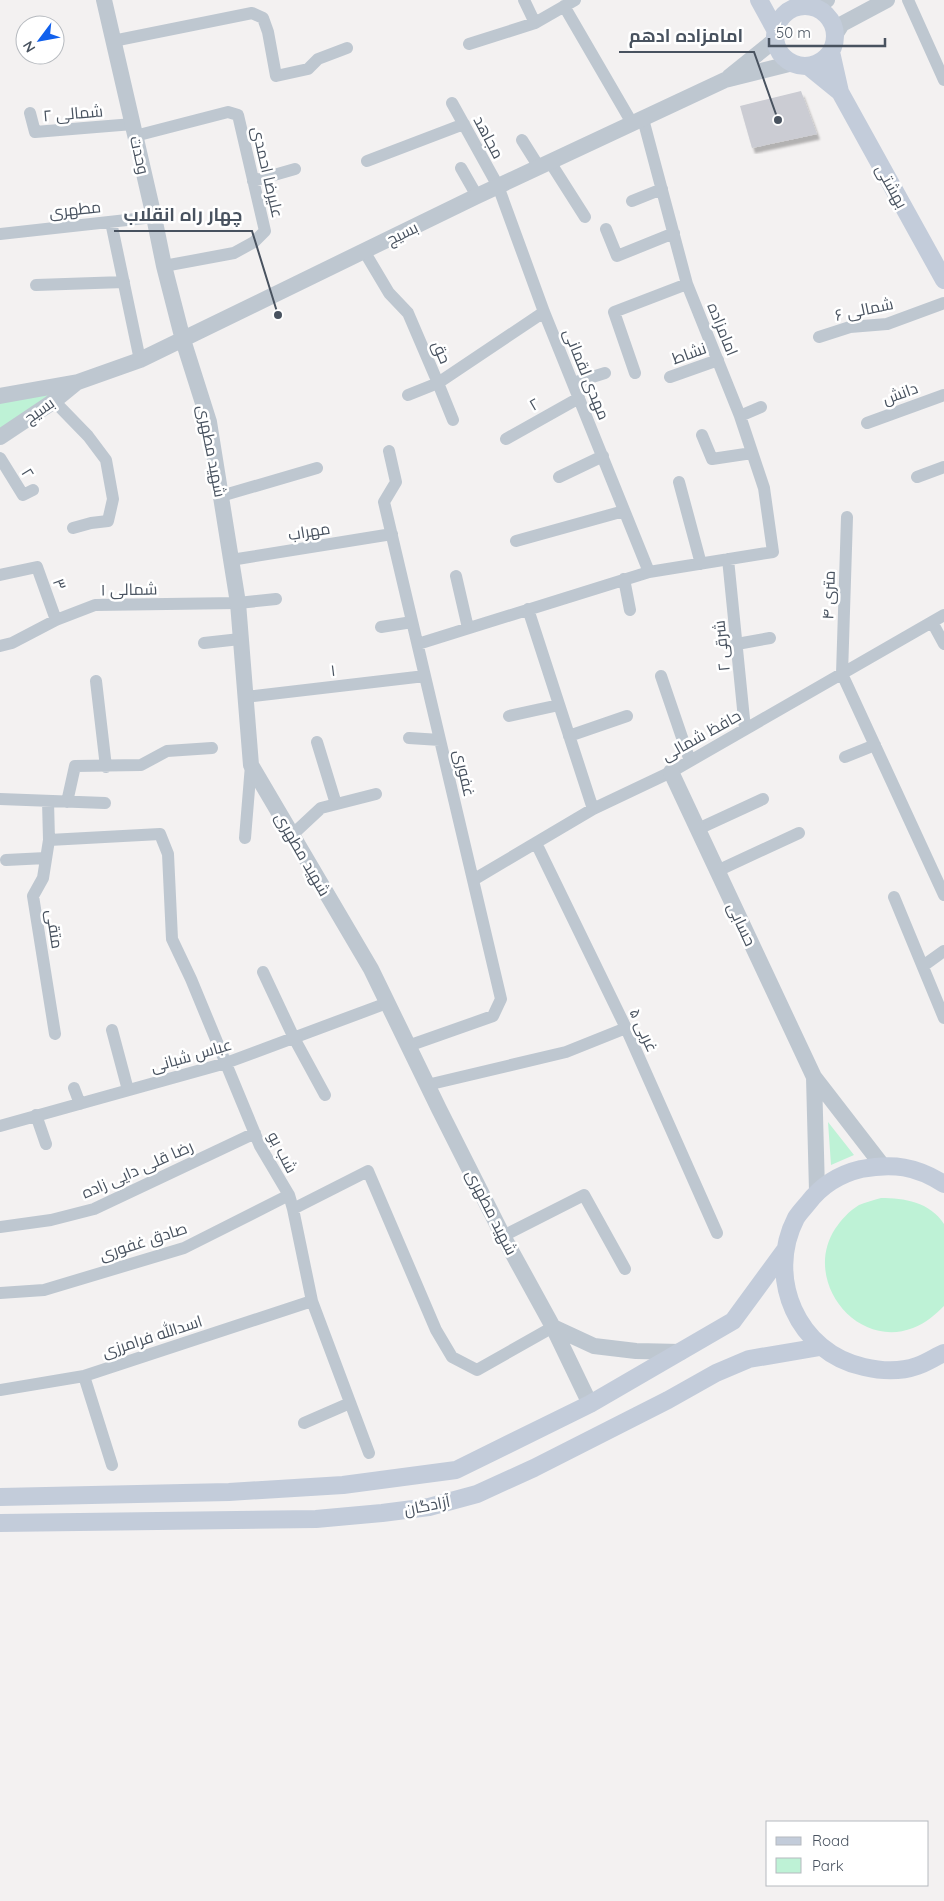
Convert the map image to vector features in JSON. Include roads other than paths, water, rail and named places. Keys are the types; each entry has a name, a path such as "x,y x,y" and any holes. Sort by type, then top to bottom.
{"main road":[{"path":"759,0 776,35 778,49 785,57 800,64 840,92"},
{"path":"776,35 779,22 785,15 786,5 820,4 821,11 829,17 833,26 833,43 840,92"},
{"path":"800,64 817,64 825,59 833,43"},
{"name":"بهشتی","path":"840,92 944,280"},
{"path":"0,1497 228,1492 343,1485 456,1470 590,1404 733,1321 785,1250 796,1217 818,1191 847,1172 882,1165 906,1167 928,1174 944,1184"},
{"path":"785,1250 785,1286 797,1319 820,1347 849,1364 882,1371 915,1367 944,1353"},
{"name":"آزادگان","path":"0,1523 316,1519 429,1507 477,1494 534,1468 668,1400 716,1373 749,1359 820,1347"}],"street":[{"name":"وحدت","path":"104,0 164,266 183,340"},
{"path":"524,0 535,23"},
{"path":"833,43 842,24 887,0"},
{"path":"908,0 944,80"},
{"path":"469,44 535,23 570,3"},
{"name":"امامزاده","path":"570,3 637,121 662,189 687,284 740,416 764,488 773,552 728,559"},
{"path":"113,40 252,13 263,18 268,32 276,76 308,69 318,59 347,48"},
{"path":"725,80 776,35"},
{"path":"725,80 800,64"},
{"name":"بسیج","path":"0,396 78,382 140,360 477,196 725,80"},
{"name":"مجاهد","path":"452,103 498,186"},
{"name":"علیرضا احمدی","path":"134,130 228,112 238,115 265,231 254,242 234,253 164,266"},
{"name":"۲ شمالی","path":"30,113 36,132 134,130"},
{"path":"367,161 464,124"},
{"path":"522,140 544,164 585,217"},
{"path":"461,168 477,196"},
{"path":"253,182 295,169"},
{"name":"مهدی لقمانی","path":"498,186 544,312 649,572"},
{"path":"632,201 662,189"},
{"name":"مطهری","path":"0,234 154,217"},
{"path":"111,222 140,360"},
{"path":"606,229 617,256 674,233"},
{"name":"حق","path":"364,251 389,293 408,313 438,383 544,312"},
{"path":"36,285 124,282"},
{"path":"635,373 614,312 687,284"},
{"name":"شمالی ۶","path":"819,337 850,327 887,324 944,302"},
{"name":"شهید مطهری","path":"183,340 209,422 221,496 238,603 251,765 371,969 503,1236 553,1327 590,1404"},
{"name":"نشاط","path":"670,377 718,360"},
{"path":"573,383 605,373"},
{"name":"بسیج","path":"0,437 54,401 78,382"},
{"path":"408,395 438,383 453,420"},
{"name":"دانش","path":"867,423 944,394"},
{"name":"۲","path":"506,439 579,398"},
{"path":"54,401 88,436 106,460 113,499 108,521 73,528"},
{"path":"740,416 761,407"},
{"path":"702,435 712,460 752,453"},
{"name":"غفوری","path":"388,451 396,482 384,502 501,999 493,1016 408,1046"},
{"path":"559,478 602,456"},
{"name":"۲","path":"0,458 23,495 33,490"},
{"path":"917,477 944,467"},
{"path":"221,496 318,468"},
{"path":"679,482 701,564"},
{"path":"516,541 624,511"},
{"name":"۴ متری","path":"842,674 847,517"},
{"name":"مهراب","path":"231,560 392,534"},
{"path":"418,644 649,572 728,559"},
{"name":"۲ شرقی","path":"728,559 745,730"},
{"name":"۳","path":"0,575 36,568 56,620"},
{"path":"456,576 468,628"},
{"path":"624,579 630,610"},
{"name":"۱ شمالی","path":"0,646 12,643 56,620 95,606 238,603 276,599"},
{"path":"528,609 593,809"},
{"name":"حافظ شمالی","path":"473,880 593,809 671,772 944,615"},
{"path":"381,627 412,622"},
{"path":"932,622 944,644"},
{"path":"737,644 770,638"},
{"path":"204,642 240,639"},
{"path":"842,674 944,895"},
{"name":"۱","path":"245,696 425,676"},
{"path":"661,676 690,761"},
{"path":"96,681 106,767"},
{"path":"509,716 559,705"},
{"path":"570,736 627,716"},
{"path":"409,738 440,740"},
{"path":"317,742 336,804"},
{"path":"844,757 875,745"},
{"path":"68,802 74,766 141,765 167,751 212,748"},
{"path":"245,838 251,765"},
{"name":"حسابی","path":"671,772 814,1077 882,1165"},
{"path":"292,835 321,808 376,794"},
{"path":"0,799 105,803"},
{"path":"698,830 763,799"},
{"name":"متقی","path":"48,801 48,840 43,878 33,896 55,1034"},
{"path":"718,871 799,833"},
{"name":"شب بو","path":"48,840 160,834 168,854 172,940 191,979 260,1146 289,1195 294,1209 312,1301 369,1453"},
{"name":"۵ غربی","path":"536,843 626,1028 717,1233"},
{"path":"6,860 46,858"},
{"path":"894,897 944,1018"},
{"path":"923,966 944,951"},
{"path":"263,972 294,1038 325,1096"},
{"name":"عباس شبانی","path":"0,1126 226,1063 387,1003"},
{"path":"427,1085 566,1052 626,1028"},
{"path":"112,1030 128,1090"},
{"name":"حسابی","path":"814,1077 818,1191"},
{"path":"74,1088 80,1104"},
{"path":"36,1115 46,1144"},
{"name":"رضا قلی دایی زاده","path":"0,1227 50,1220 94,1209 255,1133"},
{"path":"294,1209 368,1171 436,1330 452,1357 477,1370 553,1327 594,1346 636,1351 681,1352"},
{"path":"503,1236 584,1194 625,1269"},
{"name":"صادق غفوری","path":"0,1293 44,1290 184,1248 289,1195"},
{"name":"اسدالله فرامرزی","path":"0,1390 84,1376 312,1301"},
{"path":"84,1376 112,1465"},
{"path":"304,1423 350,1403"}],"place":[{"name":"امامزاده ادهم","path":"778,120"},
{"name":"چهار راه انقلاب","path":"278,315"}]}
